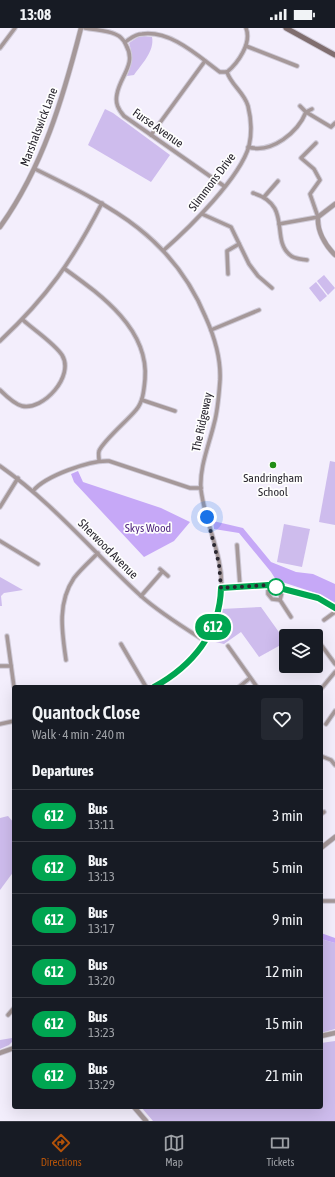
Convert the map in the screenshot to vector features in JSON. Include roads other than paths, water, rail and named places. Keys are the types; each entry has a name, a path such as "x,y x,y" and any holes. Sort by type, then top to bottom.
{"main road":[{"path":"286,28 335,55"}],"street":[{"path":"0,48 15,28"},
{"name":"Marshalswick Lane","path":"0,227 19,199 34,169 59,106 81,28"},
{"path":"85,28 110,32 117,35 125,42 135,35 142,33 168,38 187,48 220,72 227,72 246,46 248,36 246,28"},
{"path":"142,33 143,28"},
{"name":"Furse Avenue","path":"125,42 130,57 130,66 117,93 118,109 124,116 224,186"},
{"path":"246,46 297,66"},
{"path":"151,135 205,61"},
{"name":"Slimmons Drive","path":"164,250 202,214 236,170 248,146 250,131 247,104 244,97 229,79 227,72"},
{"path":"300,106 306,112 331,127 335,123"},
{"path":"248,146 255,149 283,140 293,133 302,123 306,112 312,109"},
{"path":"316,143 301,158 318,174 320,180 310,194 318,217 318,224 321,233 327,246 335,255"},
{"name":"The Ridgeway","path":"34,169 102,203 148,234 164,250 191,287 212,330 220,377 217,411 203,467 201,488 219,564 221,588 219,611 205,641 196,653 176,673 157,685"},
{"path":"264,197 278,180"},
{"path":"253,193 268,199 274,206 285,249 294,257 307,260"},
{"path":"0,341 23,320 46,294 65,269 86,235 102,203"},
{"path":"279,224 318,217 335,204"},
{"path":"202,214 231,227 249,264 258,276 272,288"},
{"path":"228,274 227,251 239,244"},
{"path":"65,269 108,303 133,331 144,355 146,369 142,400 136,410 100,450 99,460"},
{"path":"212,330 259,310"},
{"path":"0,390 17,405 32,407 40,405 61,382 66,371 62,355 23,320"},
{"path":"142,400 175,411"},
{"path":"33,491 44,482 67,471 99,460 109,460 190,488 201,488"},
{"name":"Sherwood Avenue","path":"0,466 18,478 33,491 141,596 168,617 205,641"},
{"path":"0,507 18,478"},
{"path":"0,541 38,564"},
{"path":"237,545 240,586"},
{"path":"66,660 62,620 67,590 75,577 98,553"},
{"path":"141,596 161,571 168,576"},
{"path":"221,588 268,585 318,598 335,608"},
{"path":"268,585 269,597 280,600 291,617"},
{"path":"280,600 283,588"},
{"path":"324,620 335,612"},
{"path":"7,636 14,685"},
{"path":"121,644 122,650 145,685"},
{"path":"228,646 255,685"},
{"path":"323,647 335,664"},
{"path":"0,666 11,666"},
{"path":"323,687 335,672"},
{"path":"241,685 250,678"},
{"path":"326,724 335,711"},
{"path":"0,724 12,721"},
{"path":"323,757 331,760 335,765"},
{"path":"323,846 335,837"},
{"path":"323,901 335,901"},
{"path":"8,1015 12,1010"},
{"path":"323,1036 335,1033"},
{"path":"0,1053 12,1049"},
{"path":"136,1109 146,1121"}],"place":[{"name":"Sandringham School","path":"273,465"}],"park label":[{"name":"Skys Wood","path":"148,528"}]}
